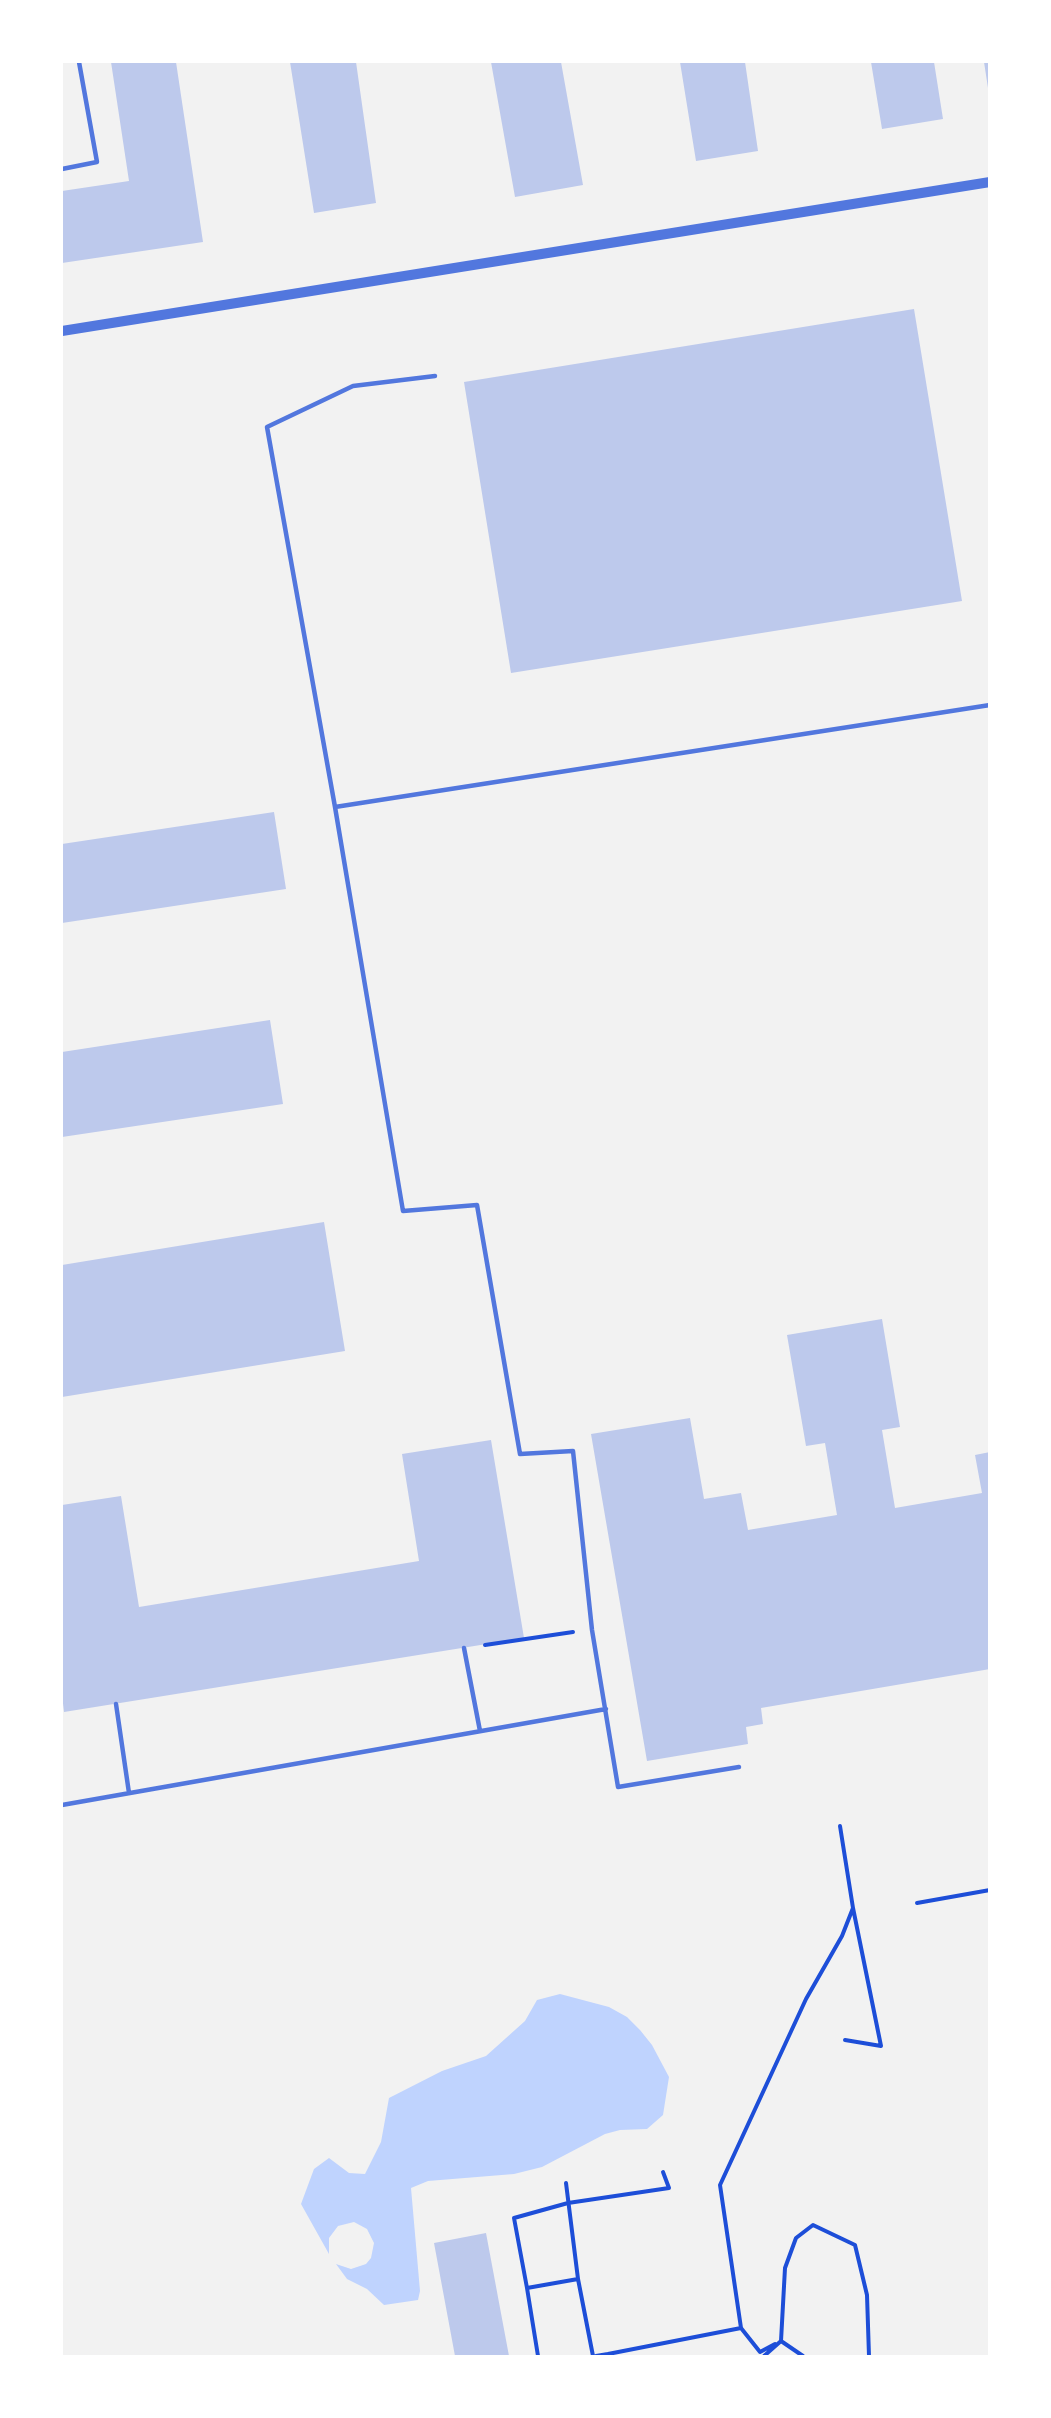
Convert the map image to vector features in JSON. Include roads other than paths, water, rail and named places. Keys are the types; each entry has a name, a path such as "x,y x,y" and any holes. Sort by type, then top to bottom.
{"street":[{"path":"62,331 990,182"}],"lane":[{"path":"62,169 97,162 79,62"},
{"path":"435,376 353,386 267,427 403,1211 477,1205 520,1454 573,1451 592,1629 618,1787 739,1767"},
{"path":"334,807 990,705"},
{"path":"464,1648 480,1731"},
{"path":"116,1704 129,1793"},
{"path":"62,1805 606,1709"}],"water":[{"path":"560,1994 609,2007 627,2017 640,2030 652,2045 669,2077 663,2115 647,2129 620,2130 605,2134 542,2167 514,2174 428,2181 411,2188 420,2291 418,2300 384,2305 367,2289 347,2279 336,2264 351,2269 366,2264 371,2258 374,2243 367,2229 354,2222 338,2226 329,2238 329,2254 301,2204 314,2169 329,2158 349,2173 365,2174 381,2142 389,2098 442,2071 486,2056 525,2021 537,2000"}]}
